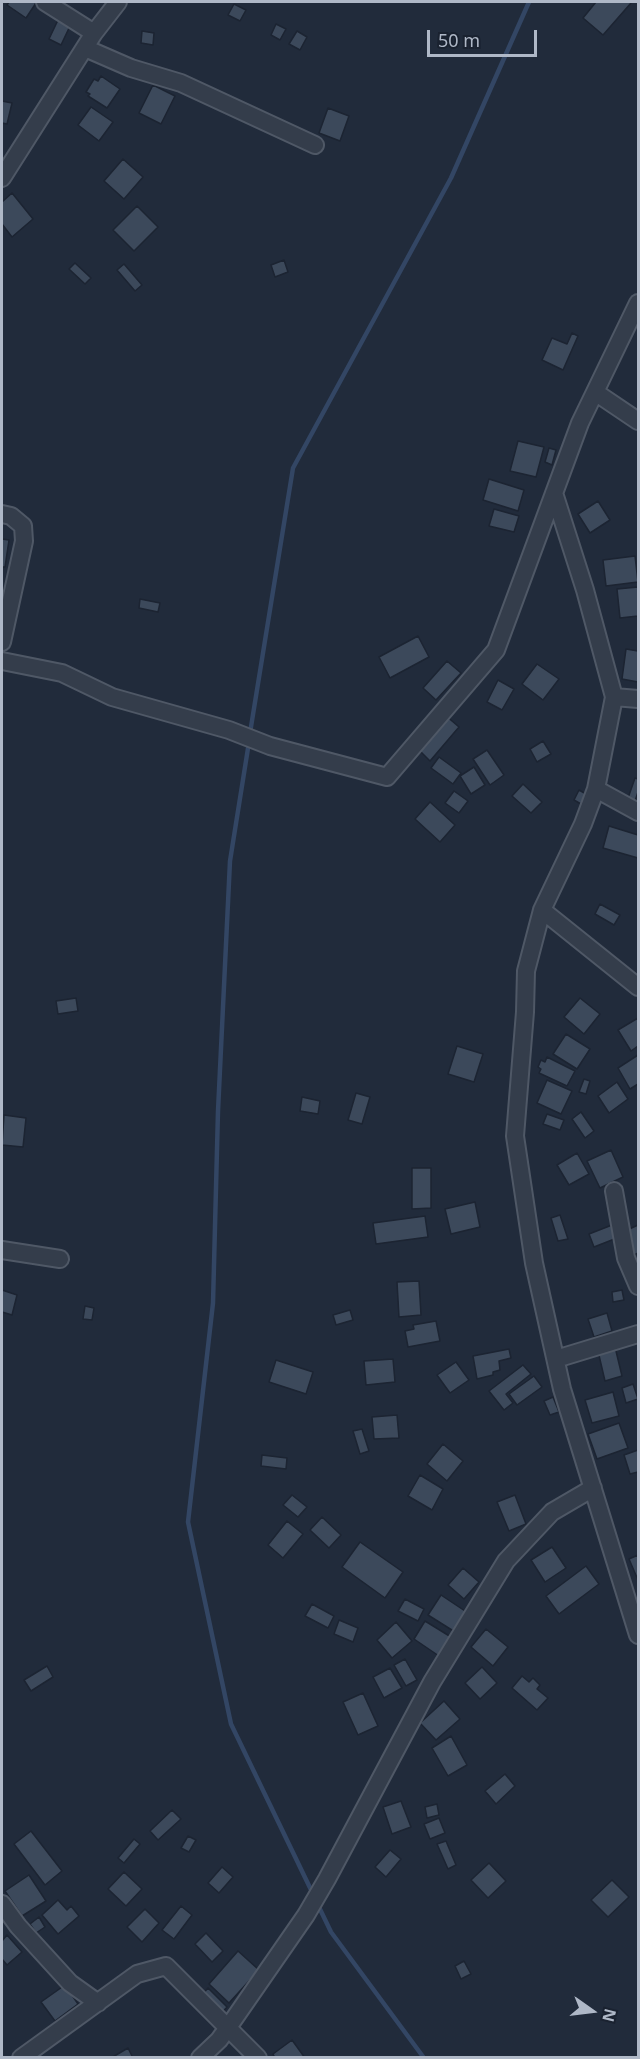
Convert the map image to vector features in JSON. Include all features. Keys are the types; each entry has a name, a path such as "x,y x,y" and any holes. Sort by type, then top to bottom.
{"street":[{"path":"45,2 94,33"},
{"path":"2,178 94,33 118,2"},
{"path":"85,48 131,68 181,83 315,145"},
{"path":"2,661 62,674 112,697 229,730 270,746 387,777 496,650 580,423 639,303"},
{"path":"595,392 639,421"},
{"path":"554,493 585,590 614,697 596,789 583,824 542,910 526,971 515,1136 534,1263 562,1389 639,1635"},
{"path":"2,514 11,516 23,526 24,541 2,642"},
{"path":"614,697 639,699"},
{"path":"596,789 639,812"},
{"path":"542,910 639,987"},
{"path":"614,1191 626,1258 639,1286"},
{"path":"2,1250 60,1259"},
{"path":"556,1359 639,1334"},
{"path":"200,2058 219,2040 306,1915 432,1682 506,1561 552,1512 593,1488"},
{"path":"2,1904 18,1926 70,1983 98,2003"},
{"path":"21,2058 137,1974 166,1966 258,2058"}],"building":[{"path":"9,2 36,3 26,18 7,5"},
{"path":"596,2 631,3 603,35 583,18"},
{"path":"234,4 246,10 240,21 228,15"},
{"path":"58,20 70,26 61,45 49,39"},
{"path":"276,24 286,29 280,40 271,35"},
{"path":"142,31 154,33 153,45 141,43"},
{"path":"297,31 307,37 300,50 289,44"},
{"path":"101,76 120,89 107,108 88,96 90,94 86,92 94,79 98,81"},
{"path":"153,85 175,96 161,124 139,113"},
{"path":"2,101 12,103 7,124 2,123"},
{"path":"91,107 113,122 99,141 78,125"},
{"path":"328,108 349,116 340,141 319,133"},
{"path":"123,159 143,177 124,199 104,181"},
{"path":"12,193 33,219 12,237 2,224 2,202"},
{"path":"137,206 158,227 134,251 113,230"},
{"path":"284,260 288,272 275,277 271,265"},
{"path":"75,263 91,278 85,284 69,269"},
{"path":"124,264 142,285 135,291 117,270"},
{"path":"572,333 578,336 563,370 542,360 552,338 567,344"},
{"path":"518,441 544,447 536,477 510,471"},
{"path":"549,448 556,450 552,465 545,462"},
{"path":"489,479 524,490 518,511 483,500"},
{"path":"598,501 610,520 590,533 578,514"},
{"path":"494,509 519,516 514,532 489,526"},
{"path":"2,539 9,540 5,567 2,567"},
{"path":"635,556 638,582 606,586 603,560"},
{"path":"638,587 638,616 620,618 617,589"},
{"path":"140,599 160,603 158,612 139,608"},
{"path":"418,636 429,657 390,678 379,657"},
{"path":"626,649 638,651 638,682 622,679"},
{"path":"447,661 461,673 436,700 423,688"},
{"path":"537,664 559,679 543,700 522,684"},
{"path":"498,680 514,689 502,710 487,702"},
{"path":"445,715 459,727 430,761 420,751 432,738 428,735"},
{"path":"543,741 551,754 537,762 530,749"},
{"path":"487,750 504,775 490,785 473,759"},
{"path":"439,757 461,773 453,784 431,768"},
{"path":"474,767 485,785 471,794 460,776"},
{"path":"635,778 638,779 638,792 634,804 627,801"},
{"path":"523,784 542,802 531,813 512,796"},
{"path":"579,790 586,794 581,804 574,800"},
{"path":"454,791 468,801 459,813 445,803"},
{"path":"430,802 455,825 440,842 415,819"},
{"path":"609,826 638,835 638,858 603,848"},
{"path":"600,904 620,915 614,925 595,914"},
{"path":"76,998 78,1011 58,1014 56,1001"},
{"path":"580,998 600,1014 584,1034 564,1017"},
{"path":"638,1018 638,1046 631,1051 618,1030"},
{"path":"566,1034 590,1049 577,1069 553,1054"},
{"path":"457,1046 483,1054 474,1082 448,1074"},
{"path":"638,1055 638,1084 630,1089 618,1068"},
{"path":"547,1057 575,1071 567,1086 539,1073 541,1069 538,1067 541,1060 545,1062"},
{"path":"584,1079 590,1081 586,1094 579,1092"},
{"path":"547,1080 572,1091 561,1114 537,1103"},
{"path":"617,1082 628,1099 609,1113 598,1096"},
{"path":"356,1093 370,1097 362,1124 348,1120"},
{"path":"302,1097 320,1101 318,1114 300,1111"},
{"path":"581,1112 594,1131 585,1138 572,1119"},
{"path":"547,1114 564,1120 560,1130 543,1124"},
{"path":"4,1115 26,1118 23,1147 2,1145"},
{"path":"611,1150 623,1177 600,1188 587,1161"},
{"path":"577,1153 589,1174 569,1185 557,1165"},
{"path":"412,1168 431,1168 431,1208 412,1209"},
{"path":"475,1202 480,1227 451,1234 445,1209"},
{"path":"560,1215 568,1239 558,1241 551,1218"},
{"path":"425,1216 428,1237 376,1244 373,1223"},
{"path":"612,1225 617,1238 594,1247 589,1234"},
{"path":"638,1225 638,1253 634,1255 625,1231"},
{"path":"419,1281 421,1315 399,1317 397,1282"},
{"path":"2,1290 17,1295 12,1315 2,1312"},
{"path":"622,1290 624,1300 613,1302 612,1292"},
{"path":"85,1306 94,1308 92,1320 83,1319"},
{"path":"350,1310 353,1320 336,1325 333,1315"},
{"path":"607,1313 612,1331 594,1337 588,1319"},
{"path":"436,1321 440,1341 408,1347 405,1331 414,1329 413,1325"},
{"path":"615,1347 622,1376 605,1381 598,1351"},
{"path":"509,1349 511,1358 499,1361 500,1370 493,1372 493,1375 477,1379 473,1356"},
{"path":"393,1359 395,1382 366,1385 364,1361"},
{"path":"276,1360 313,1372 306,1394 269,1382"},
{"path":"456,1362 469,1380 450,1393 437,1375"},
{"path":"523,1365 531,1374 506,1394 513,1403 504,1410 489,1391"},
{"path":"534,1376 542,1387 517,1405 509,1394"},
{"path":"633,1384 638,1399 626,1403 622,1388"},
{"path":"613,1392 619,1416 592,1423 585,1400"},
{"path":"553,1397 559,1412 550,1415 544,1401"},
{"path":"397,1415 399,1438 374,1439 372,1417"},
{"path":"619,1423 628,1448 597,1459 588,1434"},
{"path":"362,1429 369,1451 360,1454 353,1431"},
{"path":"443,1444 463,1461 447,1481 427,1464"},
{"path":"638,1450 638,1472 630,1474 624,1455"},
{"path":"262,1455 287,1458 286,1469 261,1466"},
{"path":"420,1475 443,1489 432,1510 408,1496"},
{"path":"292,1495 307,1507 298,1517 283,1505"},
{"path":"515,1495 526,1524 509,1531 497,1502"},
{"path":"322,1517 341,1535 329,1548 310,1530"},
{"path":"287,1521 303,1534 283,1558 268,1545"},
{"path":"360,1542 403,1572 385,1598 342,1567"},
{"path":"552,1547 566,1568 545,1582 531,1560"},
{"path":"638,1555 638,1580 629,1559"},
{"path":"586,1566 599,1584 559,1614 546,1596"},
{"path":"463,1568 479,1582 464,1599 448,1585"},
{"path":"441,1595 468,1613 455,1632 428,1615"},
{"path":"405,1599 424,1609 418,1621 398,1611"},
{"path":"312,1604 334,1616 328,1628 305,1616"},
{"path":"339,1620 358,1628 353,1642 334,1634"},
{"path":"425,1621 451,1637 439,1656 414,1639"},
{"path":"396,1622 412,1641 392,1658 377,1640"},
{"path":"486,1629 508,1647 493,1666 471,1647"},
{"path":"405,1659 417,1680 406,1686 394,1665"},
{"path":"47,1666 53,1677 31,1691 24,1680"},
{"path":"482,1667 497,1683 480,1699 465,1683"},
{"path":"390,1668 402,1688 384,1698 373,1677"},
{"path":"522,1676 529,1682 533,1678 540,1685 537,1689 548,1698 537,1710 512,1688"},
{"path":"363,1693 378,1726 358,1735 343,1702"},
{"path":"444,1701 460,1719 436,1740 420,1723"},
{"path":"451,1736 467,1765 448,1776 432,1748"},
{"path":"505,1774 515,1786 496,1804 485,1791"},
{"path":"401,1801 411,1827 392,1834 383,1807"},
{"path":"437,1804 439,1815 427,1818 425,1807"},
{"path":"172,1810 181,1819 158,1840 150,1831"},
{"path":"439,1818 445,1833 430,1839 424,1824"},
{"path":"31,1831 62,1871 45,1885 14,1844"},
{"path":"188,1836 196,1840 189,1852 181,1848"},
{"path":"134,1839 140,1844 124,1863 118,1858"},
{"path":"446,1841 456,1865 448,1869 437,1844"},
{"path":"390,1850 401,1859 386,1877 375,1867"},
{"path":"489,1863 506,1881 488,1898 471,1880"},
{"path":"222,1867 233,1877 219,1893 208,1883"},
{"path":"124,1872 142,1889 126,1906 108,1889"},
{"path":"29,1875 46,1901 22,1916 5,1891"},
{"path":"612,1880 629,1897 608,1917 591,1900"},
{"path":"58,1900 67,1910 71,1906 79,1916 58,1934 42,1915"},
{"path":"181,1906 192,1915 174,1939 162,1930"},
{"path":"145,1909 159,1923 142,1942 127,1927"},
{"path":"39,1917 45,1927 36,1933 30,1924"},
{"path":"206,1933 223,1951 212,1962 195,1944"},
{"path":"7,1935 22,1952 7,1965 2,1959 2,1941"},
{"path":"238,1951 259,1970 229,2003 209,1984"},
{"path":"464,1961 471,1974 461,1979 455,1966"},
{"path":"65,1985 78,2004 55,2021 41,2002"},
{"path":"208,1988 227,2007 219,2016 199,1998"},
{"path":"292,2040 305,2058 275,2058 273,2054"},
{"path":"128,2048 133,2058 111,2058"}],"waterway":[{"path":"250,733 293,468 451,178 529,2"},
{"path":"249,742 230,861 218,1111 213,1303 188,1522 231,1724 313,1894"},
{"path":"318,1905 331,1932 424,2058"}]}
